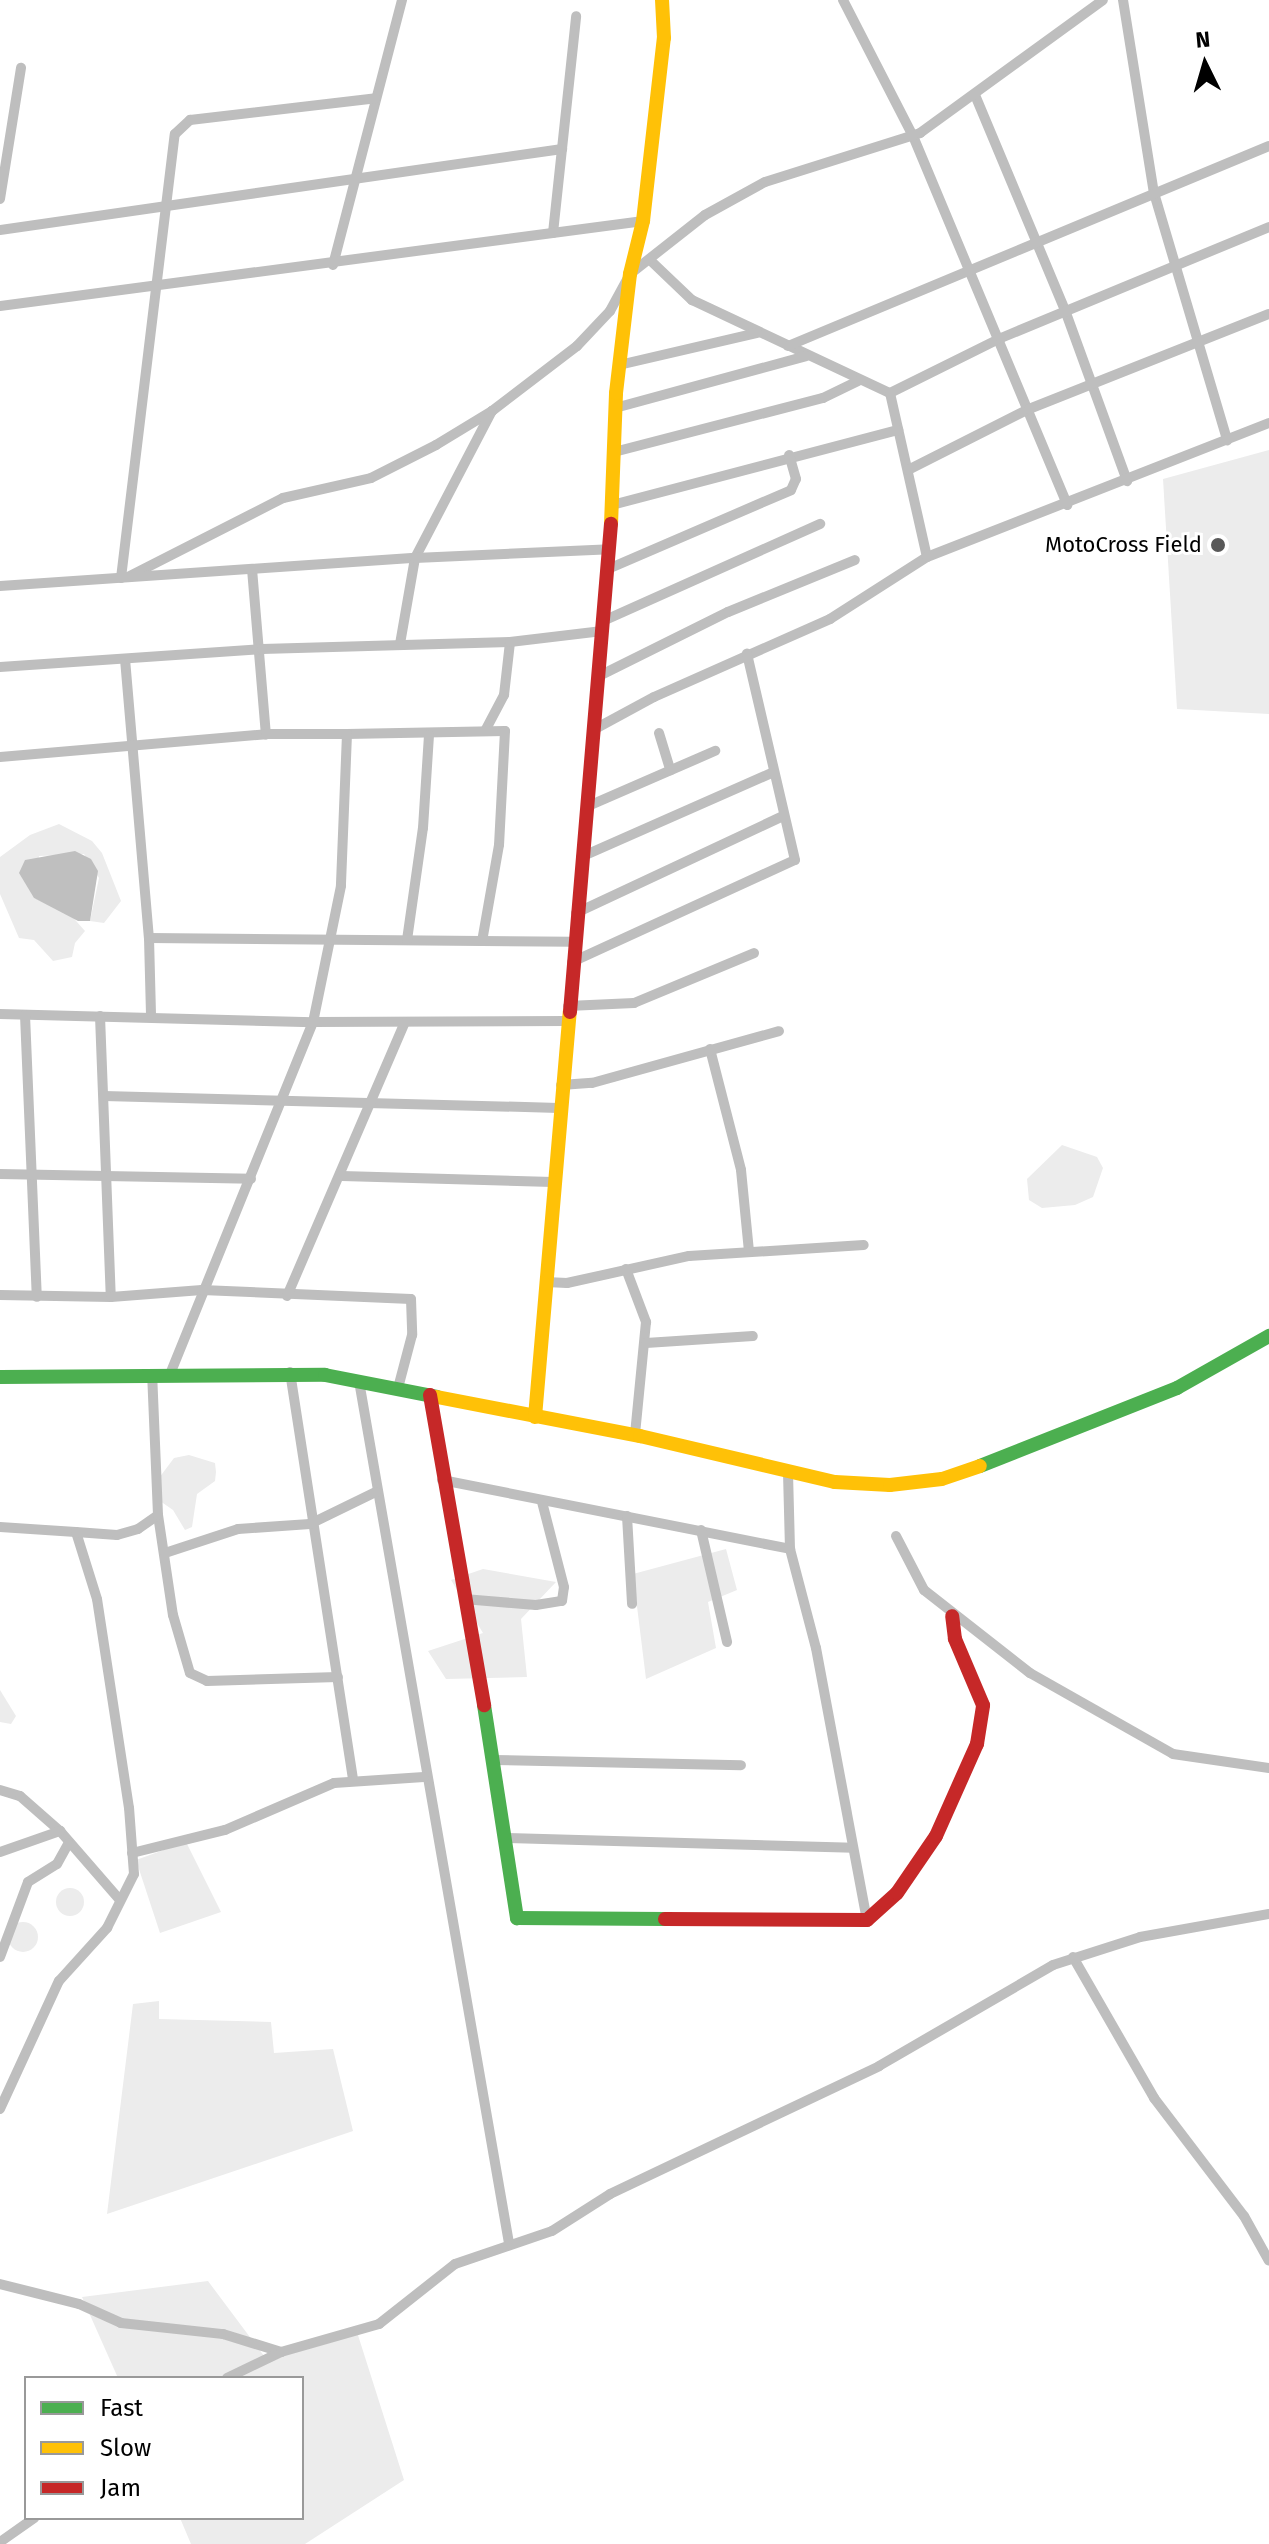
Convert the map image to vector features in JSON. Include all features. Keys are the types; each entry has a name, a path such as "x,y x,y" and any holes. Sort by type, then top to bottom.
{"street":[{"path":"333,265 402,0"},
{"path":"535,1417 573,942 610,549 615,408 630,274 643,221 664,38 662,0"},
{"path":"843,0 913,136 1001,338 1067,505"},
{"path":"124,578 283,498 371,478 492,411 577,346 610,311 630,274 651,261 705,215 738,194 913,136 975,95 1103,0"},
{"path":"1123,0 1154,193 1179,266 1197,342 1227,440"},
{"path":"553,233 576,16"},
{"path":"0,199 21,68"},
{"path":"975,95 1066,313 1127,481"},
{"path":"124,578 166,207 179,125 376,98"},
{"path":"788,346 1269,146"},
{"path":"0,230 354,182 562,149"},
{"path":"0,306 333,265 643,221"},
{"path":"651,261 692,300 858,381 890,393 1001,338 1269,227"},
{"path":"908,470 1029,409 1269,314"},
{"path":"619,365 759,333"},
{"path":"615,408 806,356"},
{"path":"614,452 823,398 858,381"},
{"path":"890,393 927,557"},
{"path":"400,644 415,558 492,411"},
{"path":"593,730 747,654 830,619 927,557 1067,505 1269,423"},
{"path":"612,505 789,455 898,430"},
{"path":"608,569 791,490 796,479 789,455"},
{"path":"0,667 262,649 510,642 602,626 820,524"},
{"path":"0,586 415,558 610,549"},
{"path":"597,677 728,612 855,560"},
{"path":"252,569 262,649 266,734"},
{"path":"485,731 504,695 510,642"},
{"path":"572,962 792,863 747,654"},
{"path":"125,659 149,938 151,1017"},
{"path":"0,757 133,749 266,734 429,735 505,731 499,845 482,941"},
{"path":"659,733 670,770"},
{"path":"170,1374 313,1022 341,886 347,734"},
{"path":"407,940 423,828 429,735"},
{"path":"586,807 715,751"},
{"path":"581,857 774,772"},
{"path":"576,913 783,816"},
{"path":"149,938 573,942"},
{"path":"0,1014 405,1022 567,1013 634,1003 754,953"},
{"path":"25,1015 37,1297"},
{"path":"100,1016 111,1297"},
{"path":"287,1296 342,1176 405,1022"},
{"path":"561,1085 592,1083 779,1031"},
{"path":"710,1049 741,1170 749,1252"},
{"path":"104,1096 559,1108"},
{"path":"0,1174 251,1179"},
{"path":"342,1176 553,1182"},
{"path":"546,1282 567,1283 689,1256 864,1245"},
{"path":"626,1269 646,1322 635,1435"},
{"path":"0,1295 111,1297 202,1290 411,1299 412,1335 398,1388"},
{"path":"646,1343 753,1336"},
{"path":"0,1377 290,1372 398,1388 635,1435 788,1471 868,1485 942,1479 1177,1388 1269,1336"},
{"path":"290,1372 310,1524 353,1779"},
{"path":"152,1374 158,1515 178,1640 190,1673 207,1681 338,1677"},
{"path":"359,1381 424,1777 455,1921 509,2243"},
{"path":"430,1395 442,1480 494,1760 517,1918 867,1920 897,1893 925,1855 964,1783 977,1744 983,1705 955,1639 952,1616"},
{"path":"788,1471 790,1549 816,1648 867,1920"},
{"path":"442,1480 790,1549"},
{"path":"165,1553 238,1529 310,1524 376,1492"},
{"path":"464,1599 536,1605 562,1601 564,1587 542,1502"},
{"path":"0,1527 117,1535 138,1529 158,1515"},
{"path":"627,1516 632,1604"},
{"path":"701,1530 727,1642"},
{"path":"0,2109 59,1981 107,1928 134,1874 97,1599 76,1532"},
{"path":"896,1536 915,1580 952,1616 1030,1673 1173,1754 1269,1768"},
{"path":"494,1760 741,1765"},
{"path":"132,1853 225,1830 312,1790 353,1779 389,1783 424,1777"},
{"path":"0,1790 20,1796 60,1831 68,1844 120,1900"},
{"path":"0,1852 60,1831"},
{"path":"505,1838 853,1848"},
{"path":"0,1957 28,1882 57,1864 68,1844"},
{"path":"231,2376 281,2352 379,2324 455,2264 509,2243 552,2231 610,2194 857,2078 1073,1957 1164,1932 1269,1914"},
{"path":"1073,1957 1154,2098 1244,2216 1269,2261"},
{"path":"0,2284 79,2304 121,2323 231,2335 281,2352"},
{"path":"0,2542 31,2520"}],"shaded area":[{"name":"MotoCross Field","path":"1269,450 1269,714 1177,709 1163,479"},
{"path":"59,824 92,841 102,853 121,901 104,923 90,921 99,878 84,854 39,856 34,898 69,913 85,931 75,943 72,957 53,961 34,940 19,938 0,894 0,857 30,835"},
{"path":"75,851 91,859 98,871 90,921 78,921 34,898 19,873 25,860"},
{"path":"1062,1145 1097,1157 1103,1168 1093,1197 1075,1205 1042,1208 1029,1200 1027,1179"},
{"path":"189,1455 215,1463 216,1472 215,1481 197,1494 192,1527 185,1530 173,1510 160,1501 159,1478 174,1458"},
{"path":"726,1549 737,1590 708,1602 716,1648 646,1679 633,1574"},
{"path":"483,1569 556,1582 521,1619 527,1677 446,1679 428,1651 483,1633 451,1580"},
{"path":"0,1690 16,1716 11,1724 0,1722"},
{"path":"186,1842 221,1912 160,1933 136,1860"},
{"path":"70,1888 80,1892 84,1902 80,1912 70,1916 60,1912 56,1902 60,1892"},
{"path":"23,1922 34,1926 38,1937 34,1948 23,1952 12,1948 8,1937 12,1926"},
{"path":"159,2001 159,2019 271,2022 274,2053 333,2049 353,2131 107,2214 133,2004"},
{"path":"208,2281 267,2360 357,2332 404,2480 305,2544 191,2544 181,2520 304,2520 304,2376 117,2376 82,2297"}],"traffic: fast":[{"path":"980,1466 1177,1388 1269,1336"},
{"path":"0,1377 325,1375 437,1397"},
{"path":"484,1705 517,1918 665,1919"}],"traffic: slow":[{"path":"611,524 616,393 630,274 643,221 664,38 662,0"},
{"path":"535,1417 570,1012"},
{"path":"437,1397 640,1436 835,1482 890,1485 942,1479 980,1466"}],"traffic: jam":[{"path":"570,1012 611,524"},
{"path":"430,1395 484,1705"},
{"path":"665,1919 867,1920 897,1893 936,1836 977,1744 983,1705 955,1639 952,1616"}],"place":[{"name":"MotoCross Field","path":"1218,545"}]}
